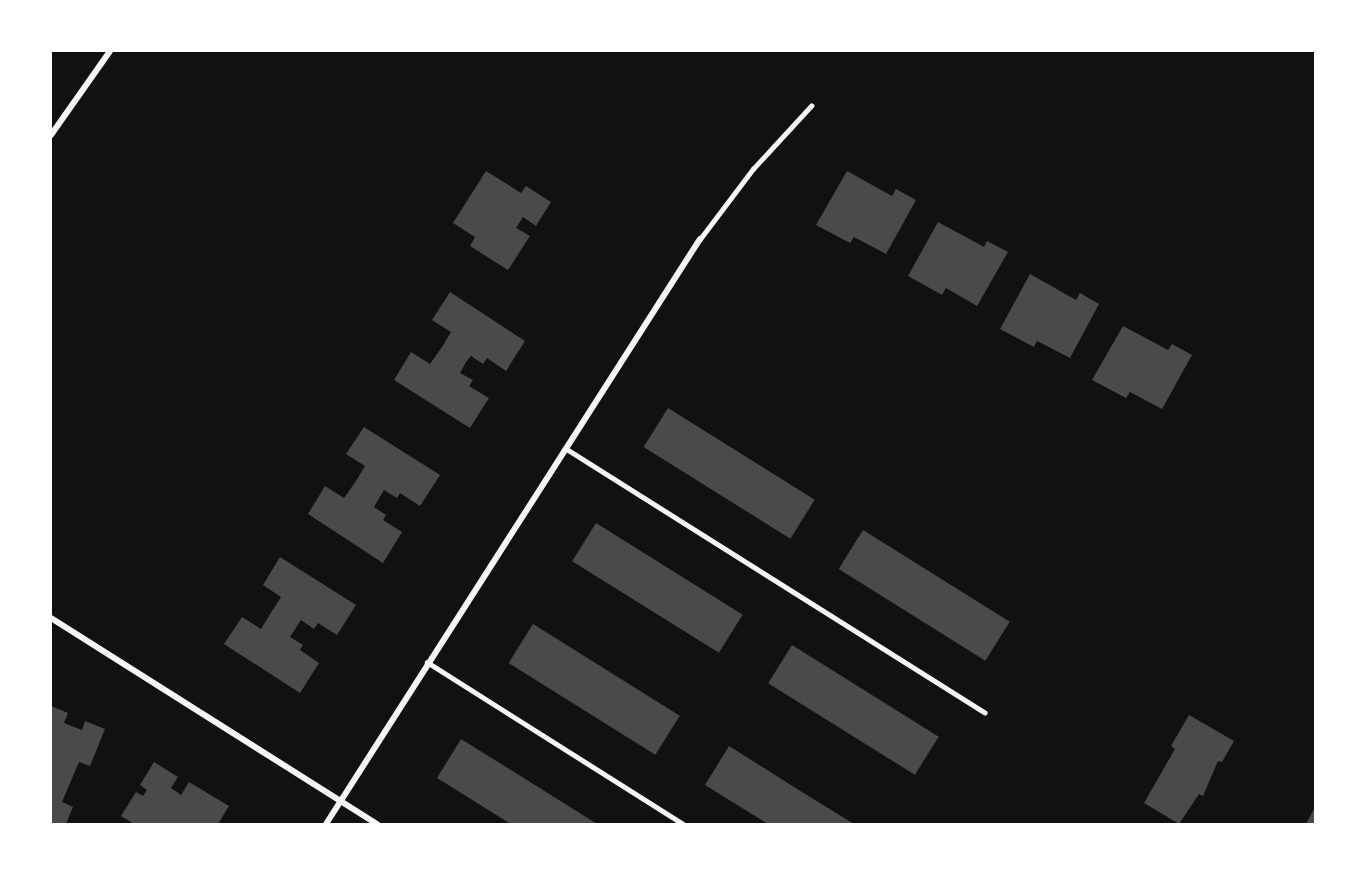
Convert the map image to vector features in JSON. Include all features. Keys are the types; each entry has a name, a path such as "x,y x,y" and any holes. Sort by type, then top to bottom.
{"street":[{"path":"51,135 110,51"},
{"path":"326,824 427,662 700,239"},
{"path":"51,618 377,824"}],"lane":[{"path":"700,239 753,168 811,106"},
{"path":"565,448 984,712"},
{"path":"427,662 683,824"}],"building":[{"path":"486,171 521,193 526,186 551,202 536,226 523,217 516,228 530,236 508,270 470,246 475,237 453,223"},
{"path":"847,171 892,196 896,189 916,200 886,254 854,237 850,243 816,225"},
{"path":"938,222 984,247 987,241 1008,252 977,306 946,288 942,295 908,276"},
{"path":"1030,274 1076,300 1080,293 1099,304 1070,358 1037,341 1034,347 1000,329"},
{"path":"450,292 525,341 506,371 487,358 483,364 471,356 466,362 460,373 473,380 469,386 489,398 470,428 394,380 411,352 430,364 442,347 451,332 432,320"},
{"path":"1123,326 1168,350 1172,344 1192,355 1162,409 1130,392 1126,398 1092,380"},
{"path":"668,408 815,500 790,539 644,447"},
{"path":"364,427 440,475 420,506 400,493 397,498 384,490 374,507 386,515 383,520 402,532 383,563 308,514 325,486 344,498 356,481 365,466 346,454"},
{"path":"596,523 743,615 719,653 572,561"},
{"path":"863,530 1010,622 985,661 839,569"},
{"path":"280,557 356,605 337,635 318,623 314,629 301,620 290,637 303,645 300,650 319,663 300,693 224,644 242,617 261,629 281,597 263,585"},
{"path":"533,624 680,716 655,755 509,663"},
{"path":"792,645 939,737 915,775 768,683"},
{"path":"51,706 68,713 64,723 82,730 85,721 105,729 90,766 79,762 62,802 73,807 66,824 51,824"},
{"path":"1189,715 1234,741 1222,762 1218,761 1203,796 1199,794 1179,824 1144,803 1175,749 1171,746"},
{"path":"461,739 597,824 511,824 437,778"},
{"path":"729,746 854,824 768,824 705,785"},
{"path":"154,762 178,777 171,788 181,795 189,782 229,806 218,824 134,824 121,816 136,792 143,796 147,790 140,785"},
{"path":"1315,807 1315,824 1306,824"}]}
